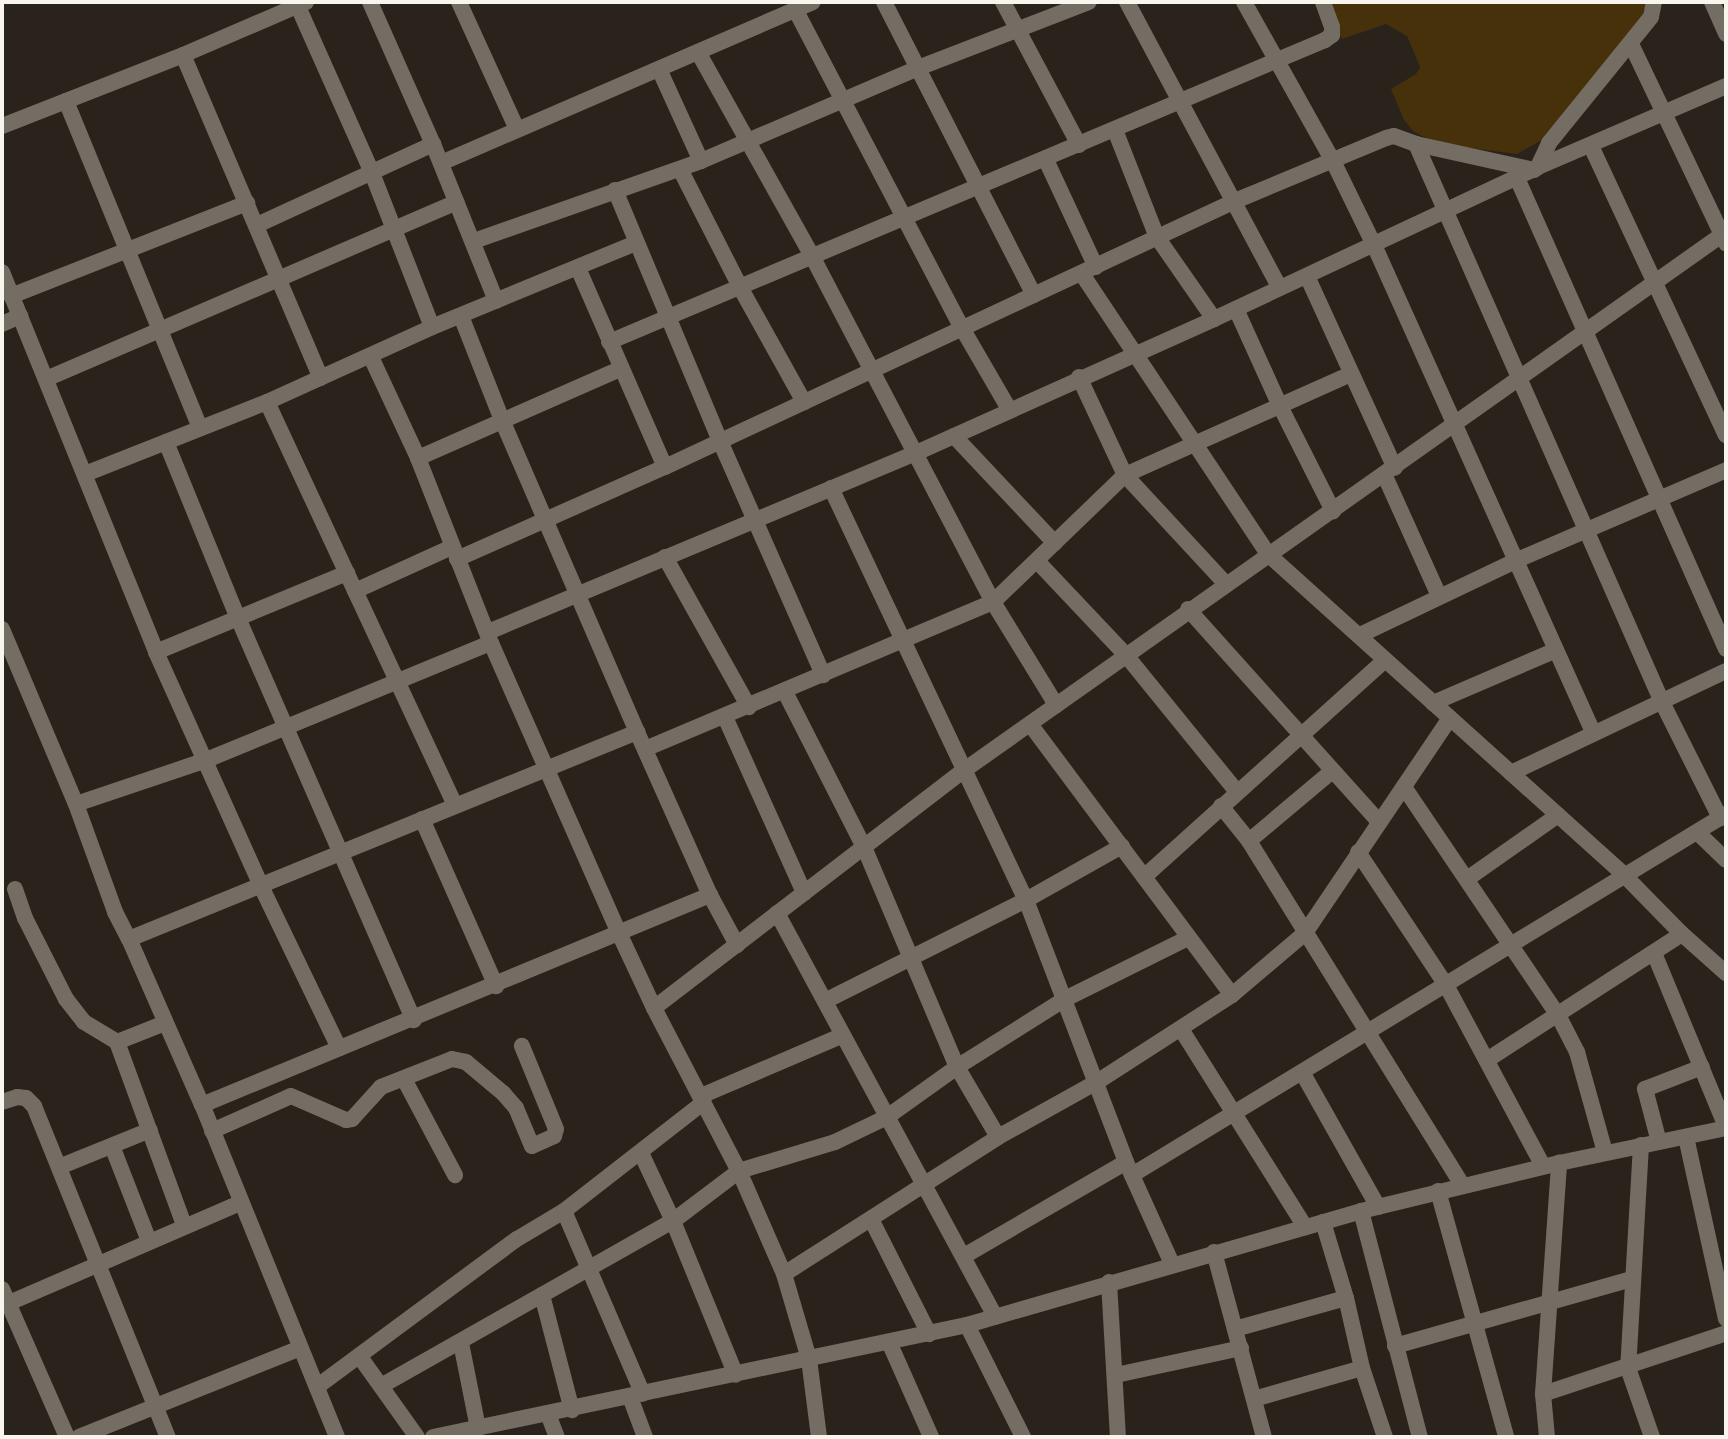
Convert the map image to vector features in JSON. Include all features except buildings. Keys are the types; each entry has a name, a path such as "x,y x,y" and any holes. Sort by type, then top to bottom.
{"street":[{"path":"370,2 433,144 496,300"},
{"path":"459,2 517,129"},
{"path":"441,163 813,2"},
{"path":"884,2 1034,295"},
{"path":"1003,2 1079,145"},
{"path":"474,241 701,161 918,68 1089,2"},
{"path":"1127,2 1280,288"},
{"path":"1244,2 1333,161 1374,245 1593,732"},
{"path":"609,342 1277,62 1332,35 1323,2"},
{"path":"1536,168 1549,143 1651,18 1654,2"},
{"path":"1712,2 1726,34"},
{"path":"2,127 183,55 300,3 372,173 432,327"},
{"path":"794,9 962,328 1009,409"},
{"path":"654,1008 963,771 1125,654 1225,583 1334,511 1517,378 1725,237 1662,113 1631,44"},
{"path":"698,52 812,256 993,602 1056,705"},
{"path":"183,55 321,378"},
{"path":"659,69 701,161"},
{"path":"75,804 204,761 288,729 397,682 578,595 753,518 916,453 1079,377 1236,309 1536,168 1726,86"},
{"path":"66,101 200,428"},
{"path":"1115,130 1157,237 1214,318"},
{"path":"355,591 545,519 665,467 1235,201 1394,136 1416,144 1536,168"},
{"path":"257,225 433,144"},
{"path":"964,1256 1236,1113 1723,816 1662,702 1588,530 1444,213 1416,144"},
{"path":"1591,146 1726,435"},
{"path":"1046,160 1089,270 1132,354 1269,555 1625,876 1682,934 1723,963"},
{"path":"680,169 740,287 804,401"},
{"path":"1517,178 1587,330 1726,649"},
{"path":"615,190 753,518 823,675"},
{"path":"46,379 457,202"},
{"path":"11,296 247,203"},
{"path":"85,474 267,402 432,327 636,243"},
{"path":"578,268 665,467"},
{"path":"2,272 156,652 261,886 339,1048"},
{"path":"1307,276 1351,374 1440,596"},
{"path":"1236,309 1280,405 1334,511"},
{"path":"2,324 20,316"},
{"path":"461,316 502,420 637,732 710,895 737,945"},
{"path":"371,357 418,458 489,637 619,933 654,1008 739,1171 784,1274 809,1359 819,1437"},
{"path":"418,458 620,369"},
{"path":"645,749 993,602 1125,475 1351,374"},
{"path":"1079,377 1125,475 1225,583"},
{"path":"267,402 455,805"},
{"path":"954,436 1055,543"},
{"path":"166,442 238,618 414,1020"},
{"path":"1360,635 1515,561 1726,470"},
{"path":"831,488 1026,900 1129,1168 1172,1264"},
{"path":"665,556 749,707"},
{"path":"1037,561 1125,654 1237,792"},
{"path":"156,652 347,573"},
{"path":"1188,609 1379,822"},
{"path":"2,629 75,804 107,892 202,1105 337,1437"},
{"path":"1433,703 1554,650"},
{"path":"1144,877 1385,660"},
{"path":"1511,773 1726,671"},
{"path":"785,692 864,846 909,959 957,1067 998,1138"},
{"path":"725,717 804,893"},
{"path":"784,1274 924,1183 1097,1082 1232,995 1305,933 1450,718"},
{"path":"1030,724 1232,995"},
{"path":"129,939 637,732"},
{"path":"1249,841 1332,771"},
{"path":"1404,787 1558,1014 1577,1052 1605,1152"},
{"path":"1221,806 1249,841 1462,1185"},
{"path":"1467,879 1558,815"},
{"path":"422,819 496,986"},
{"path":"1697,832 1726,860"},
{"path":"825,1002 1026,900 1122,846"},
{"path":"1358,852 1446,985 1551,1165 1551,1300 1543,1394 1548,1437"},
{"path":"15,889 25,918 66,999 84,1022 117,1042 184,1225"},
{"path":"202,1105 414,1020 710,895"},
{"path":"777,913 995,1317"},
{"path":"1487,1059 1682,934"},
{"path":"381,1386 461,1343 673,1220 739,1171 835,1142 887,1117 957,1067 1065,999 1188,938"},
{"path":"433,1437 736,1376 967,1325 1214,1252 1438,1191 1605,1152 1726,1128 1654,953"},
{"path":"117,1042 165,1023"},
{"path":"1181,1029 1305,1227"},
{"path":"318,1386 517,1239 564,1211 641,1153 703,1099 841,1036"},
{"path":"212,1131 291,1096 346,1120 352,1119 381,1087 452,1059 462,1060 503,1093 516,1108 531,1146 556,1133 522,1046"},
{"path":"1659,1142 1644,1089 1702,1067"},
{"path":"1302,1072 1378,1207"},
{"path":"404,1079 455,1175"},
{"path":"2,1102 17,1097 26,1098 33,1106 60,1167 167,1437"},
{"path":"516,1108 542,1098"},
{"path":"60,1167 150,1130"},
{"path":"1686,1137 1726,1319"},
{"path":"112,1146 149,1241"},
{"path":"1641,1146 1640,1210 1631,1279 1628,1368 1652,1437"},
{"path":"641,1153 673,1220 736,1376"},
{"path":"1438,1191 1506,1437"},
{"path":"67,1437 4,1299 97,1265 240,1203"},
{"path":"564,1211 590,1267 637,1396 645,1437"},
{"path":"1361,1211 1420,1437"},
{"path":"871,1219 929,1334"},
{"path":"1323,1222 1346,1298 1362,1368 1385,1437"},
{"path":"1214,1252 1264,1437"},
{"path":"1395,1346 1474,1321 1631,1279"},
{"path":"1109,1282 1118,1437"},
{"path":"542,1295 572,1410"},
{"path":"1235,1329 1346,1298"},
{"path":"967,1325 1023,1437"},
{"path":"1543,1394 1628,1368 1726,1333"},
{"path":"889,1342 931,1437"},
{"path":"461,1343 478,1428"},
{"path":"79,1437 103,1433 156,1407 300,1348"},
{"path":"1116,1375 1241,1348"},
{"path":"360,1357 417,1437"},
{"path":"1254,1399 1362,1368"},
{"path":"548,1414 557,1437"}],"shaded area":[{"path":"1329,2 1646,4 1641,22 1570,113 1542,140 1517,154 1439,144 1414,132 1404,120 1391,89 1416,74 1420,67 1407,36 1386,24 1342,39"}]}
